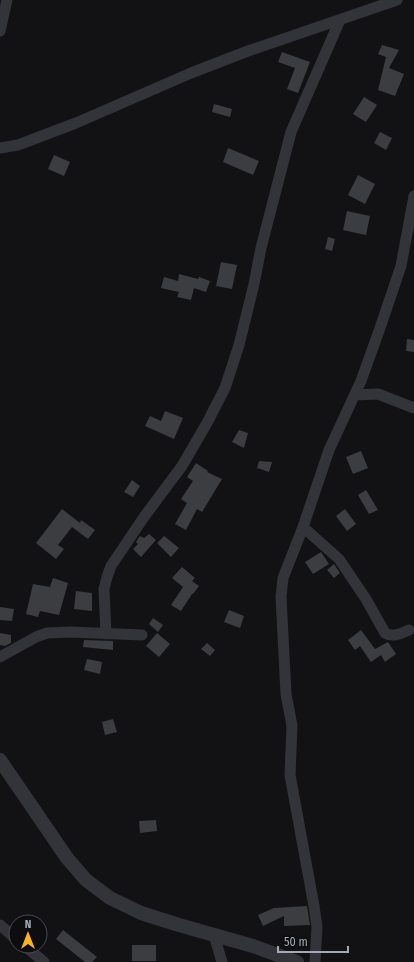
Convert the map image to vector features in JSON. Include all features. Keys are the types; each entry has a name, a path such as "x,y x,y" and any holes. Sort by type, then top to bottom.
{"street":[{"path":"0,31 7,0"},
{"path":"0,148 18,145 76,123 191,73 248,51 394,0"},
{"path":"106,634 104,589 111,566 144,517 182,466 225,388 239,346 261,248 291,132 340,20"},
{"path":"315,962 317,927 290,776 292,726 286,694 281,597 283,578 303,527 329,450 364,374 401,266 414,196"},
{"path":"364,374 369,384 378,394"},
{"path":"354,395 378,394 414,408"},
{"path":"303,527 339,559 366,599 385,633 395,636 410,630"},
{"path":"0,657 36,637 47,633 71,632 142,635"},
{"path":"0,760 67,858 86,880 110,898 141,913 179,926 253,946 297,962"},
{"path":"0,925 8,932"},
{"path":"214,935 222,962"},
{"path":"34,954 44,962"}],"building":[{"path":"382,45 399,50 389,68 404,74 395,96 378,90 386,57 378,54"},
{"path":"282,52 310,62 298,93 287,89 295,68 278,62"},
{"path":"364,97 377,105 366,122 353,114"},
{"path":"214,104 232,109 230,117 212,112"},
{"path":"380,132 392,138 386,150 374,143"},
{"path":"228,148 259,161 253,175 223,162"},
{"path":"54,155 70,162 64,176 48,169"},
{"path":"358,175 375,184 365,204 348,195"},
{"path":"347,211 370,216 366,235 343,230"},
{"path":"328,237 335,239 332,251 325,249"},
{"path":"221,262 237,265 232,289 216,286"},
{"path":"179,274 198,279 199,277 210,281 206,292 194,288 191,300 177,297 179,292 161,288 164,277 178,281"},
{"path":"407,339 414,340 414,352 406,351"},
{"path":"165,411 183,418 174,439 145,426 150,416 161,421"},
{"path":"239,430 248,433 244,448 232,442"},
{"path":"361,451 368,468 353,474 346,457"},
{"path":"259,461 272,462 269,472 257,468"},
{"path":"196,463 208,471 207,472 222,479 202,512 197,509 186,530 175,524 187,503 181,499 193,481 187,477"},
{"path":"132,480 140,486 133,497 124,492"},
{"path":"366,490 378,510 369,514 358,495"},
{"path":"62,509 80,523 81,520 95,530 88,539 72,527 58,545 64,549 56,559 36,543"},
{"path":"345,509 356,524 347,531 336,516"},
{"path":"149,534 156,540 141,557 133,549 138,544 136,542 140,536 144,538"},
{"path":"164,536 179,548 171,557 157,543"},
{"path":"321,552 329,564 313,574 305,562"},
{"path":"334,564 340,573 334,578 327,570"},
{"path":"182,567 195,578 192,581 199,586 181,611 171,605 183,587 172,578"},
{"path":"53,578 68,583 59,615 40,611 38,617 26,614 33,584 50,587"},
{"path":"76,591 92,593 92,611 74,609"},
{"path":"0,607 14,609 12,621 0,620"},
{"path":"229,610 244,616 240,628 224,622"},
{"path":"153,618 163,625 158,632 149,624"},
{"path":"361,630 375,649 388,642 396,654 385,662 381,655 371,662 360,646 355,650 348,640"},
{"path":"0,633 11,635 11,643 5,646 0,645"},
{"path":"157,633 170,644 159,657 146,646"},
{"path":"84,640 113,641 113,650 83,647"},
{"path":"207,643 215,650 210,656 201,649"},
{"path":"87,659 102,662 100,674 84,670"},
{"path":"113,719 117,732 105,735 102,722"},
{"path":"156,820 157,831 140,833 139,821"},
{"path":"307,906 310,925 284,926 284,916 263,926 258,915 274,908"},
{"path":"63,930 97,957 92,962 85,962 56,939"},
{"path":"132,945 156,945 156,961 132,961"}]}
